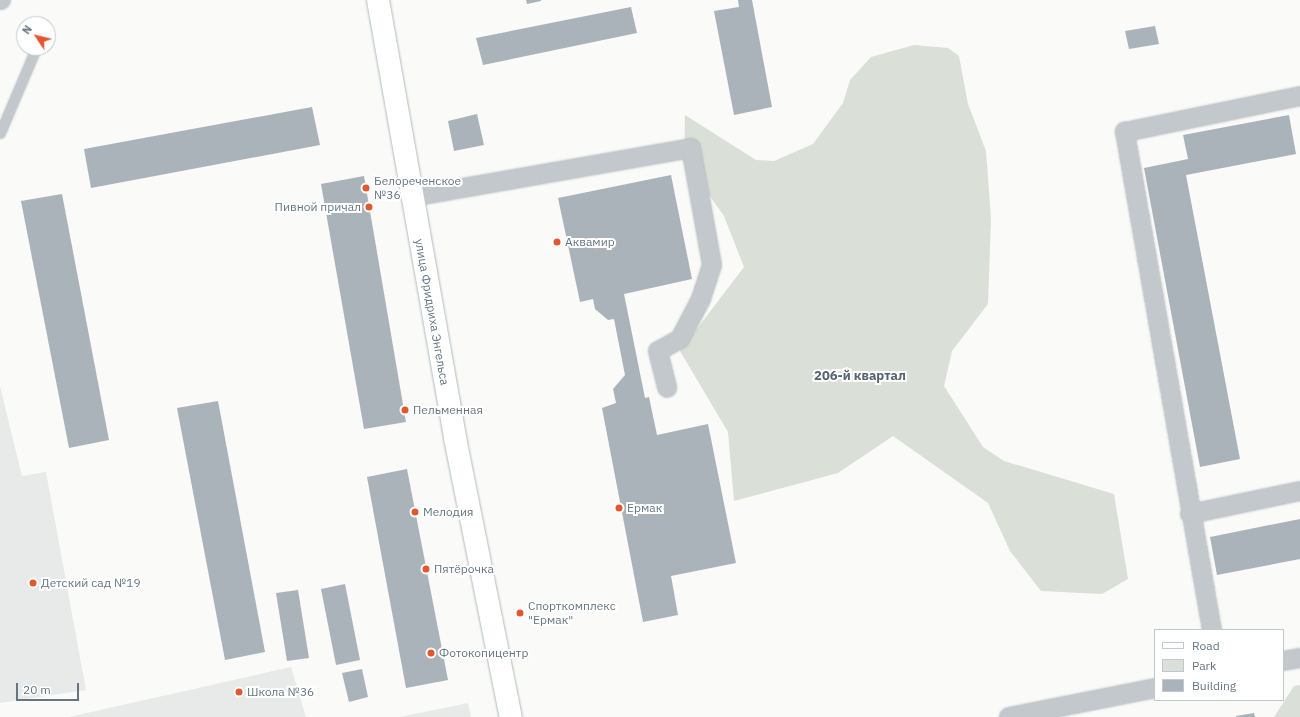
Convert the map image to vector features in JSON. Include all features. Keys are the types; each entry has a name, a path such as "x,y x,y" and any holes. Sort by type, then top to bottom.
{"street":[{"name":"улица Фридриха Энгельса","path":"378,0 455,438 511,717"},
{"path":"1212,629 1190,514 1125,132 1300,96"},
{"path":"412,197 691,148 712,265 701,300 680,339 658,352 667,388"},
{"path":"1190,514 1300,491"},
{"path":"1284,662 1300,658"},
{"path":"1009,717 1154,688"}],"lane":[{"path":"0,133 33,56"}],"shaded area":[{"name":"Детский сад №19","path":"0,386 22,476 46,472 86,690 0,703"},
{"name":"Школа №36","path":"291,667 306,717 69,717"},
{"path":"468,703 471,717 400,717"}],"green space":[{"path":"914,45 948,48 959,56 968,104 986,151 991,218 988,304 952,351 944,386 983,447 1004,461 1114,494 1128,579 1102,594 1041,591 1010,551 988,503 893,436 838,473 734,501 728,432 680,351 744,267 724,216 684,160 685,115 756,160 774,161 813,144 843,103 850,80 871,57"},
{"path":"1300,685 1300,717 1274,717 1294,686"}],"building":[{"path":"526,0 541,0 541,1 527,4"},
{"path":"738,0 752,0 772,107 734,115 714,11 739,7"},
{"path":"631,7 637,33 483,65 476,38"},
{"path":"1155,26 1159,44 1129,49 1125,31"},
{"path":"312,107 320,145 91,188 84,149"},
{"path":"477,114 484,145 454,151 448,121"},
{"path":"1289,115 1296,154 1186,175 1240,459 1200,467 1144,168 1188,159 1183,135"},
{"path":"671,175 692,279 624,294 645,398 649,397 657,435 708,424 736,563 671,576 678,615 643,622 602,408 616,403 613,389 625,375 614,319 608,320 595,309 593,299 580,302 558,198"},
{"path":"364,176 406,422 364,429 321,184"},
{"path":"62,194 109,440 69,448 21,201"},
{"path":"218,401 265,652 225,660 177,408"},
{"path":"407,469 448,680 406,688 367,477"},
{"path":"1300,519 1300,559 1217,575 1210,537"},
{"path":"345,584 360,660 336,665 321,589"},
{"path":"298,590 309,658 287,661 276,593"},
{"path":"362,669 368,697 349,702 342,673"},
{"path":"1254,713 1255,717 1236,717 1236,716"}],"place":[{"name":"Белореченское №36","path":"366,188"},
{"name":"Пивной причал","path":"369,207"},
{"name":"Аквамир","path":"557,242"},
{"name":"Пельменная","path":"405,410"},
{"name":"Ермак","path":"619,508"},
{"name":"Мелодия","path":"415,512"},
{"name":"Пятёрочка","path":"426,569"},
{"name":"Детский сад №19","path":"33,583"},
{"name":"Спорткомплекс \"Ермак\"","path":"520,613"},
{"name":"Фотокопицентр","path":"431,653"},
{"name":"Школа №36","path":"239,692"}],"district":[{"name":"206-й квартал","path":"860,376"}]}
